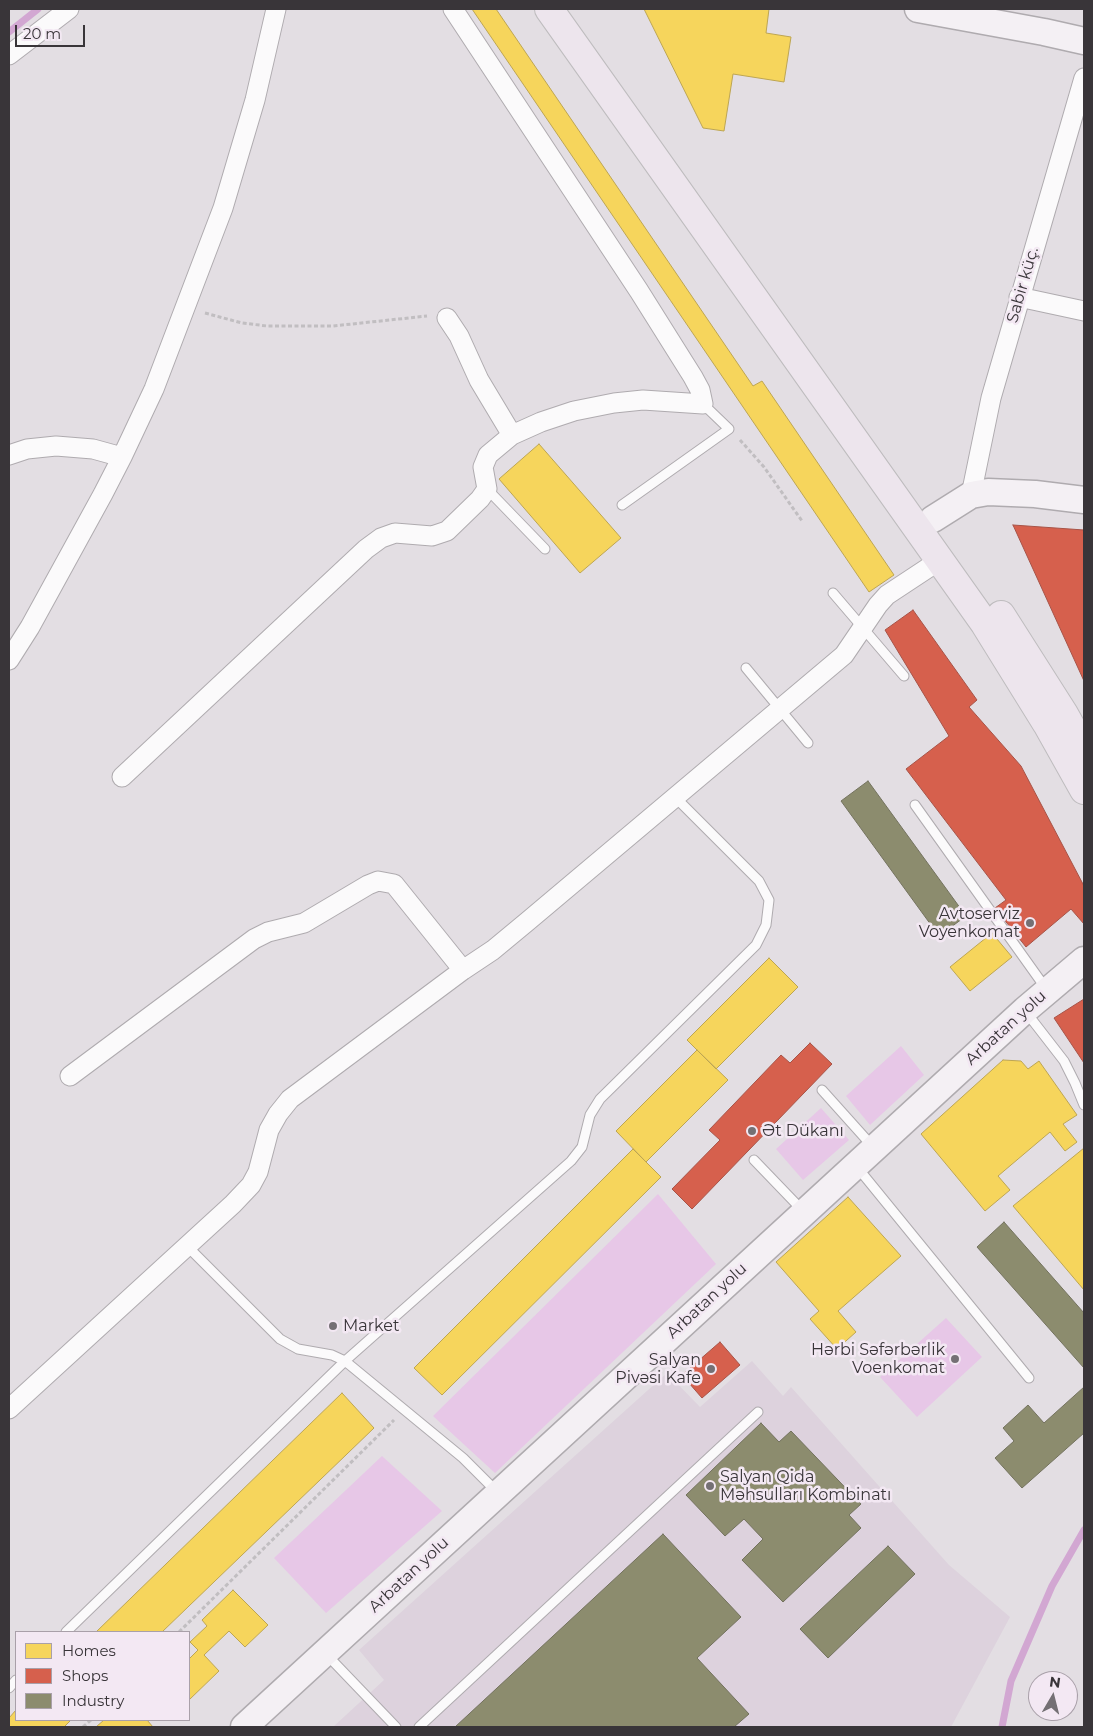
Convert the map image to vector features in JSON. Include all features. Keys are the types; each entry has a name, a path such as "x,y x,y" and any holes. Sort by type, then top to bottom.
{"main road":[{"path":"549,9 985,624 1047,724 1084,790"},
{"path":"571,9 1001,614 1059,706 1084,750"},
{"path":"918,9 1084,41"},
{"path":"933,518 971,495 988,492 1012,492 1084,500"},
{"name":"Arbatan yolu","path":"248,1726 864,1156 1025,1010 1084,960"}],"street":[{"path":"9,55 69,9"},
{"path":"9,660 30,628 122,457 154,389 223,208 255,100 276,9"},
{"path":"122,777 366,549 381,538 395,533 432,536 447,531 480,499 487,489 484,468 488,455 512,436 541,422 574,410 614,402 643,400 703,404 700,390 639,291 453,9"},
{"name":"Sabir küç.","path":"971,495 991,398 1084,78"},
{"path":"1019,297 1084,311"},
{"path":"447,318 459,336 479,380 512,436"},
{"path":"9,455 27,449 56,446 93,449 122,457"},
{"path":"9,1409 233,1204 251,1185 258,1172 269,1130 278,1114 290,1099 514,933 844,655 887,595 940,560"},
{"path":"70,1076 254,939 268,932 304,923 378,881 394,884 463,970"}],"lane":[{"path":"622,505 729,429 703,404"},
{"path":"487,489 545,549"},
{"path":"834,593 862,629 904,676"},
{"path":"746,668 808,743"},
{"path":"67,1631 344,1361 571,1161 582,1148 590,1115 600,1099 756,946 766,925 768,900 758,881 675,797"},
{"path":"915,806 1047,991"},
{"path":"1025,1010 1064,1061 1076,1083 1084,1106"},
{"path":"822,1090 864,1156 1029,1378"},
{"path":"754,1160 804,1212"},
{"path":"187,1246 280,1339 298,1349 332,1355 344,1361 463,1458 498,1493"},
{"path":"419,1727 758,1412"},
{"path":"325,1653 396,1727"}],"path":[{"path":"186,307 242,323 267,326 333,326 424,316 447,318"},
{"path":"729,429 764,467 802,521"},
{"path":"181,1631 404,1411"}],"shaded area":[{"path":"901,1046 924,1075 870,1125 846,1096"},
{"path":"821,1108 849,1140 803,1180 776,1149"},
{"path":"658,1194 716,1264 495,1473 433,1416"},
{"path":"946,1318 982,1357 917,1417 880,1377"},
{"name":"Salyan Qida Məhsulları Kombinatı","path":"752,1361 783,1396 791,1387 949,1565 1010,1617 951,1727 333,1727 384,1680 359,1650 667,1373 700,1407"},
{"path":"382,1456 442,1511 326,1613 274,1558"}],"building: Homes":[{"path":"472,9 496,9 753,386 762,381 894,575 869,592"},
{"path":"644,9 769,9 766,33 791,37 784,82 733,74 724,131 703,128"},
{"path":"539,444 621,538 580,573 499,479"},
{"path":"992,933 1012,957 970,991 950,967"},
{"path":"769,958 798,987 716,1069 687,1040"},
{"path":"697,1050 728,1080 646,1162 616,1131"},
{"path":"1003,1060 1021,1061 1028,1069 1039,1061 1077,1115 1063,1124 1077,1142 1065,1151 1050,1132 998,1176 1010,1190 985,1211 921,1134"},
{"path":"1084,1148 1084,1290 1013,1206"},
{"path":"633,1149 661,1177 442,1395 414,1368"},
{"path":"848,1197 901,1256 838,1311 856,1332 837,1349 810,1319 819,1311 776,1262"},
{"path":"342,1393 374,1428 163,1631 97,1631"},
{"path":"233,1590 268,1625 245,1647 229,1631 204,1655 219,1671 190,1699 190,1658 198,1650 190,1642 207,1626 202,1620"},
{"path":"15,1711 15,1721 70,1721 64,1727 9,1727 9,1718"},
{"path":"103,1721 148,1721 153,1727 96,1727"}],"building: Shops":[{"path":"1013,525 1084,530 1084,681"},
{"path":"913,610 977,700 969,707 1021,766 1084,886 1084,924 1071,909 1026,947 995,908 1006,900 906,769 949,736 885,630"},
{"path":"1084,999 1084,1063 1054,1018"},
{"path":"810,1043 832,1064 692,1209 672,1189 720,1140 709,1130 781,1055 790,1063"},
{"path":"720,1342 740,1365 702,1398 682,1375"}],"building: Industry":[{"path":"868,781 966,916 939,936 841,801"},
{"path":"1004,1222 1084,1313 1084,1368 977,1247"},
{"path":"1084,1387 1084,1433 1022,1488 995,1458 1014,1441 1003,1428 1028,1405 1044,1423"},
{"path":"761,1423 779,1442 791,1431 861,1504 849,1515 861,1528 783,1602 742,1560 763,1539 744,1519 725,1536 686,1495"},
{"path":"663,1534 741,1617 697,1658 749,1714 734,1727 455,1727"},
{"path":"888,1546 915,1574 828,1658 800,1629"}],"waterway":[{"path":"9,32 38,9"},
{"path":"1002,1727 1011,1681 1052,1586 1084,1530"}],"place":[{"name":"Avtoserviz Voyenkomat","path":"1030,923"},
{"name":"Ət Dükanı","path":"752,1131"},
{"name":"Market","path":"333,1326"},
{"name":"Hərbi Səfərbərlik Voenkomat","path":"955,1359"},
{"name":"Salyan Pivəsi Kafe","path":"711,1369"},
{"name":"Salyan Qida Məhsulları Kombinatı","path":"710,1486"}]}
